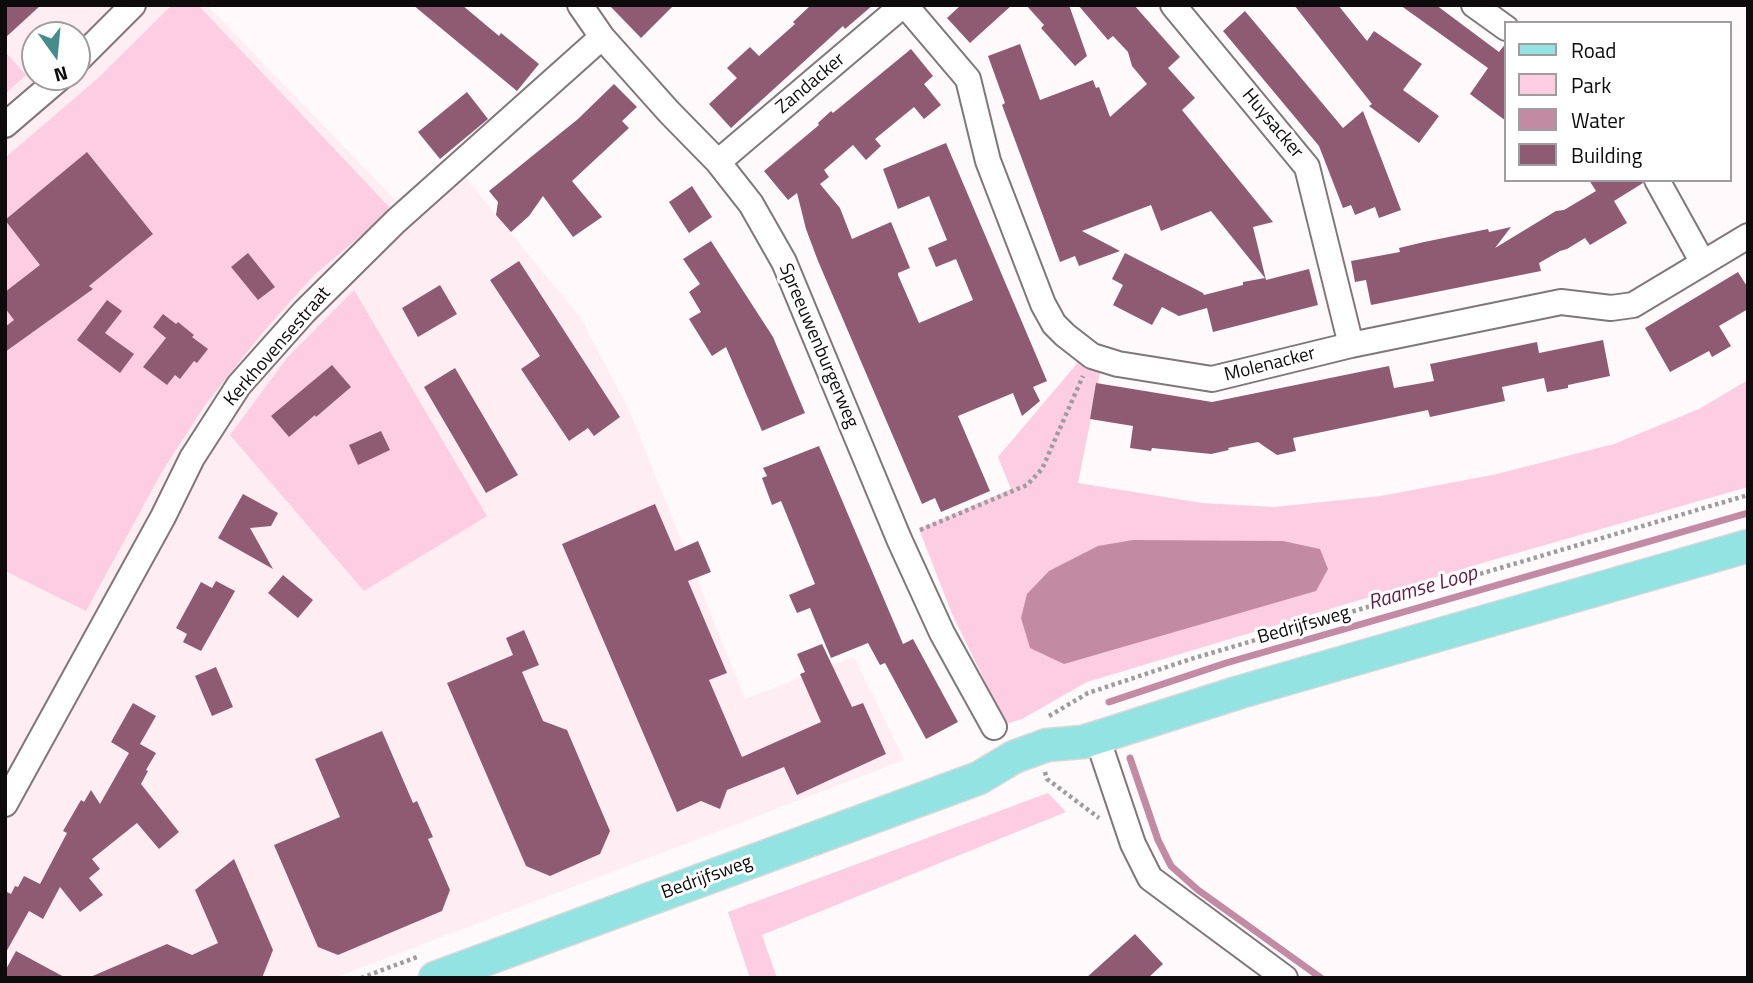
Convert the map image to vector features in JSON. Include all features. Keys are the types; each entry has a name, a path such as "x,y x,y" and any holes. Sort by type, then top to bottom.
{"main road":[{"name":"Bedrijfsweg","path":"435,978 979,778 1014,757 1037,749 1090,739 1240,692 1748,546"},
{"name":"Bedrijfsweg","path":"979,778 1043,767 1090,739"}],"street":[{"path":"91,47 132,5"},
{"name":"Spreeuwenburgerweg","path":"580,5 602,37 718,163 751,204 784,262 899,539 942,633 994,727"},
{"name":"Zandacker","path":"718,163 904,5"},
{"name":"Molenacker","path":"904,5 968,79 988,161 1043,304 1065,335 1092,356 1118,364 1212,379 1351,345 1561,302 1611,308 1633,305 1748,236"},
{"name":"Huysacker","path":"1173,5 1307,167 1351,345"},
{"path":"1474,5 1504,28"},
{"name":"Kerkhovensestraat","path":"5,804 163,517 192,458 239,385 304,312 396,220 602,37"},
{"path":"5,125 45,91"},
{"path":"1658,182 1703,263"},
{"path":"1090,739 1133,844 1150,878 1285,978"}],"path":[{"path":"899,539 1027,485 1042,469 1092,356"},
{"name":"Bedrijfsweg","path":"1041,721 1088,692 1191,659 1748,495"},
{"path":"1043,767 1047,779 1133,844"}],"shaded area":[{"path":"5,5 207,5 395,200 449,158 580,317 629,410 745,699 854,657 904,760 334,978 5,978"}],"green space":[{"path":"172,5 198,5 392,210 314,275 263,332 205,405 163,470 86,611 5,571 5,158 83,91 91,91 91,84"},
{"path":"5,52 21,70 21,80 5,94"},
{"path":"354,290 487,516 364,591 230,435 287,358"},
{"path":"1085,354 1102,363 1078,483 1202,503 1274,507 1381,496 1497,474 1614,444 1699,409 1748,380 1748,487 1496,559 1087,682 1022,719 1006,724 952,614 919,529 1011,489 998,457"},
{"path":"1048,793 1066,812 762,935 777,978 750,978 728,912"}],"water":[{"path":"1133,540 1283,541 1320,549 1328,569 1316,591 1064,664 1030,648 1021,618 1027,594 1049,571 1098,546"}],"building":[{"path":"5,5 41,5 21,21 5,38"},
{"path":"413,5 462,5 499,36 501,33 539,64 517,91"},
{"path":"609,5 674,5 641,38"},
{"path":"811,5 873,5 845,29 843,26 731,128 709,104 737,78 727,68 750,47 759,56 795,24 793,22"},
{"path":"961,5 1012,5 970,43 947,18"},
{"path":"1026,5 1069,5 1087,56 1075,66 1041,28 1044,25"},
{"path":"1078,5 1134,5 1180,57 1168,68 1195,98 1182,110 1273,222 1253,227 1266,280 1309,269 1318,305 1213,332 1207,308 1179,316 1162,307 1152,325 1113,305 1123,285 1112,279 1125,253 1204,295 1265,278 1211,211 1161,231 1151,205 1082,231 1120,251 1079,266 1075,256 1060,262 1002,105 1005,103 988,56 1020,44 1040,100 1093,80 1096,88 1099,87 1110,117 1147,84 1132,66 1128,52 1113,36 1108,40"},
{"path":"1294,5 1338,5 1367,41 1374,31 1422,64 1403,90 1439,116 1419,143 1369,106 1372,104"},
{"path":"1400,5 1436,5 1499,52 1504,46 1504,120 1470,94 1488,68"},
{"path":"1245,11 1343,128 1363,111 1401,210 1379,218 1375,207 1355,215 1351,205 1343,208 1319,146 1223,31"},
{"path":"911,49 933,76 924,84 941,105 924,119 914,107 875,139 881,146 866,160 853,145 824,170 829,177 820,184 840,208 852,239 891,222 910,268 898,275 919,323 973,300 956,259 936,267 928,248 947,240 929,196 898,209 883,169 946,143 1047,381 1033,387 1040,401 1022,416 1013,393 958,416 990,491 941,512 935,498 922,504 818,261 797,193 788,200 764,171 819,125 831,111 833,113"},
{"path":"614,84 637,107 622,121 629,128 572,181 602,217 573,237 543,196 529,216 511,232 496,215 498,202 489,191 578,119"},
{"path":"467,92 488,119 440,159 418,132"},
{"path":"87,152 153,234 89,286 93,289 5,352 5,327 14,320 5,308 5,292 40,265 5,220"},
{"path":"1590,182 1643,183 1614,201 1627,223 1590,245 1585,238 1560,251 1539,263 1541,271 1371,305 1366,280 1355,282 1351,261 1400,252 1399,248 1424,242 1511,227 1495,248 1556,211 1564,210 1596,191"},
{"path":"692,186 712,217 689,233 669,202"},
{"path":"711,241 773,337 805,413 762,431 726,347 712,356 689,319 701,312 689,292 700,284 683,259"},
{"path":"248,253 275,287 258,300 231,267"},
{"path":"519,261 620,417 594,436 588,428 569,441 521,369 540,356 490,280"},
{"path":"1738,272 1748,288 1748,309 1719,326 1731,346 1712,357 1709,351 1670,372 1645,328"},
{"path":"440,285 457,314 418,337 402,308"},
{"path":"107,300 122,311 105,333 134,354 120,373 77,340"},
{"path":"163,314 176,324 178,322 208,349 180,379 175,375 167,385 143,367 166,338 153,327"},
{"path":"1603,340 1610,376 1547,392 1544,378 1502,387 1505,401 1430,417 1428,410 1293,438 1296,451 1277,455 1258,442 1211,454 1130,448 1133,426 1090,419 1096,383 1212,402 1389,366 1394,388 1434,381 1430,364 1537,342 1539,353"},
{"path":"332,365 351,387 289,437 271,416"},
{"path":"455,368 518,475 486,493 424,387"},
{"path":"381,431 390,450 358,465 349,445"},
{"path":"819,446 903,644 913,639 958,722 926,739 885,663 880,665 868,643 831,658 810,608 797,613 789,595 815,584 781,501 772,505 762,478 767,476 763,468"},
{"path":"243,494 278,513 271,526 250,528 273,569 218,538"},
{"path":"655,504 675,551 698,541 711,572 688,581 727,673 709,680 742,757 821,722 800,674 805,672 797,654 822,644 852,707 863,703 886,754 797,795 784,767 727,790 720,809 701,801 677,812 562,544"},
{"path":"283,575 313,600 298,618 268,593"},
{"path":"216,581 235,591 201,651 183,642 187,634 176,628 201,582 212,588"},
{"path":"524,630 539,665 522,672 543,721 567,730 610,831 600,854 550,876 526,866 447,683 513,655 506,638"},
{"path":"216,667 233,707 212,716 195,676"},
{"path":"133,703 156,716 140,744 156,753 141,784 179,832 159,849 137,823 92,859 100,869 89,878 103,895 80,912 60,887 43,919 29,911 5,954 5,891 11,894 24,876 40,884 67,833 63,831 81,800 84,802 91,790 100,804 129,753 111,742"},
{"path":"382,731 413,803 417,801 433,837 428,839 450,890 442,911 338,955 318,947 274,845 340,817 315,759"},
{"path":"234,859 273,950 262,978 88,978 167,944 192,955 218,943 195,890"},
{"path":"1135,934 1163,964 1148,978 1086,978"},
{"path":"16,951 66,978 5,978 5,971"}],"waterway":[{"name":"Raamse Loop","path":"1109,702 1226,663 1748,513"},
{"name":"Raamse Loop","path":"1130,758 1158,840 1171,866 1198,890 1321,978"}]}
